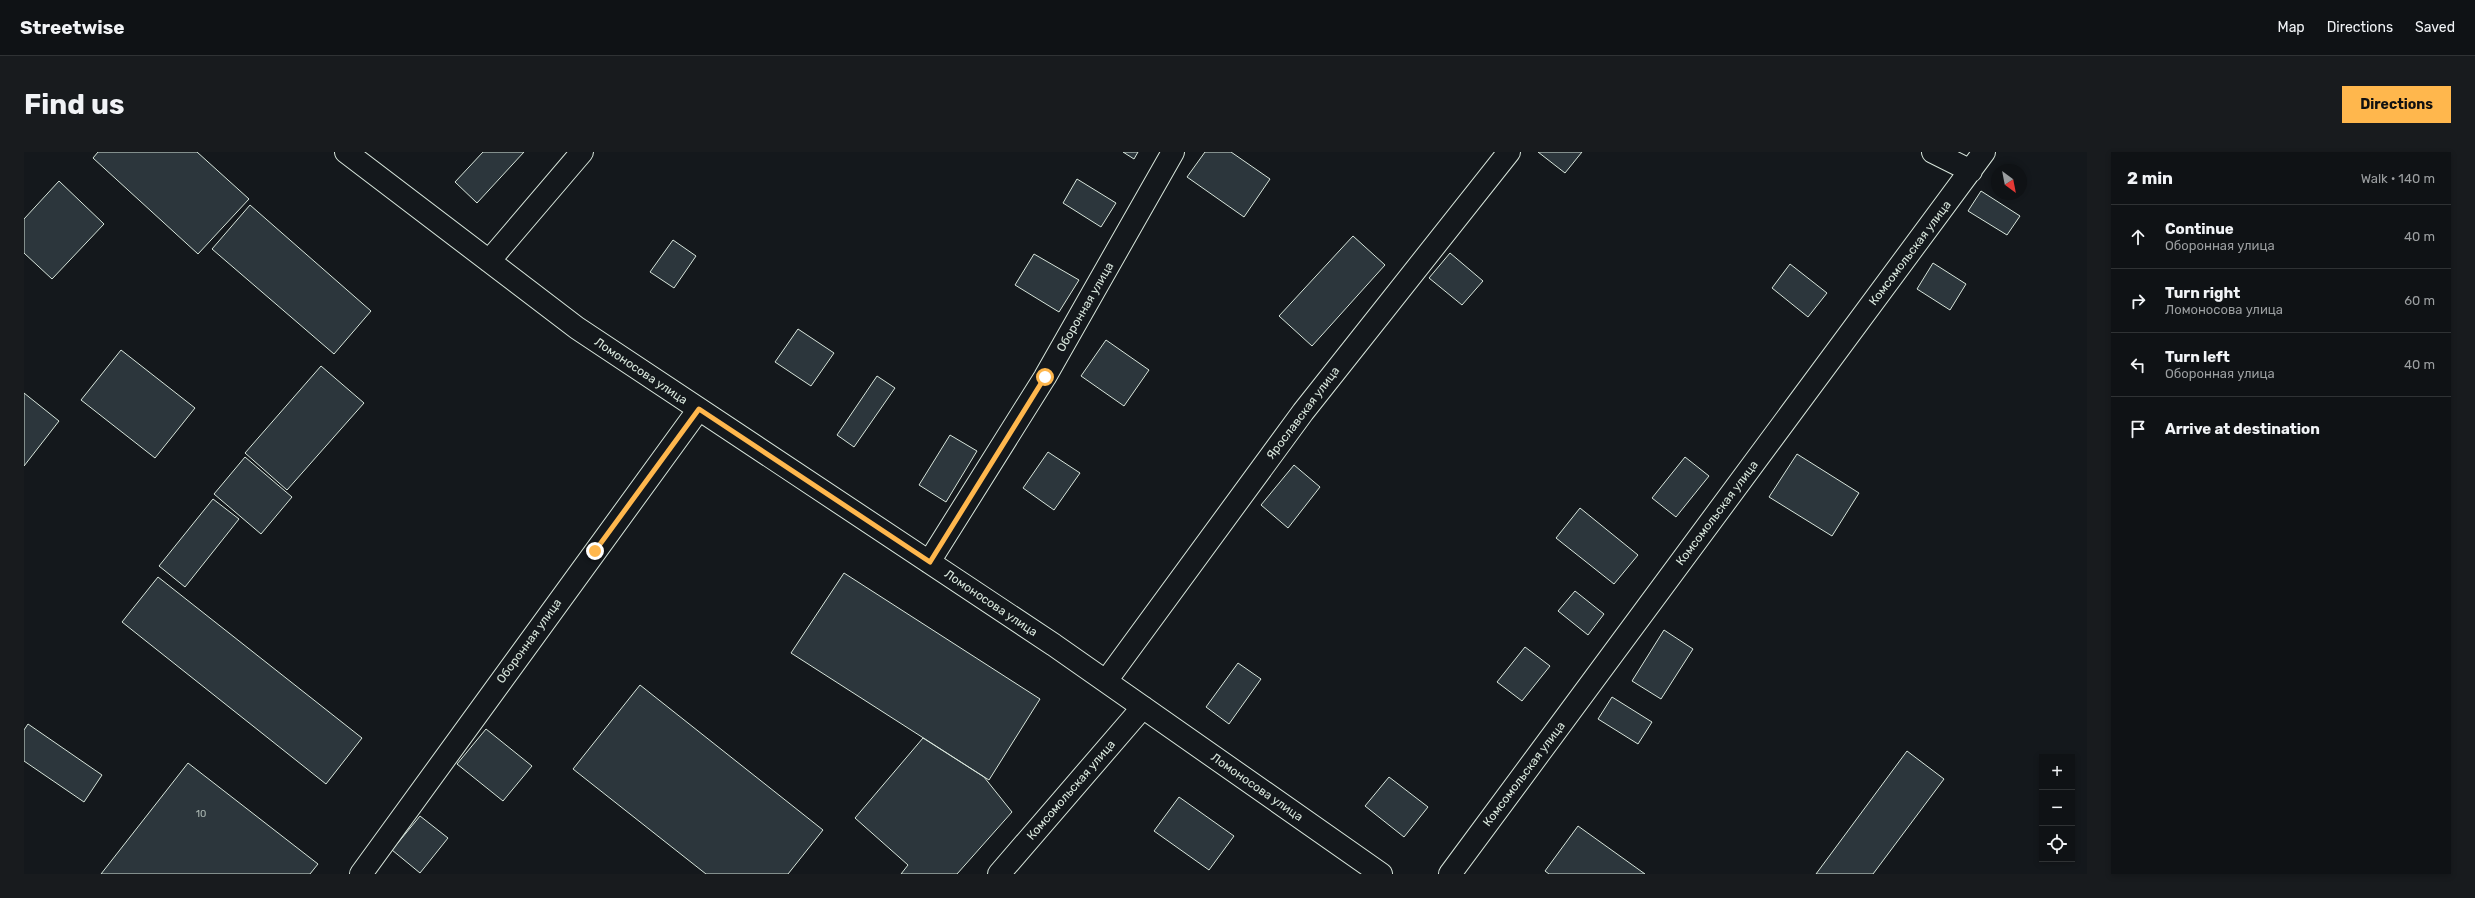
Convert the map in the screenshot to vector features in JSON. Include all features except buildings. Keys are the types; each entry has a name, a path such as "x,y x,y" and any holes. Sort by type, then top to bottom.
{"street":[{"name":"Ломоносова улица","path":"346,152 577,328 930,562 1106,681 1381,874"},
{"path":"489,261 582,152"},
{"name":"Оборонная улица","path":"930,562 1045,377 1173,152"},
{"name":"Ярославская улица","path":"1106,681 1303,412 1509,152"},
{"path":"1933,152 1971,171"},
{"name":"Комсомольская улица","path":"1450,874 1984,152"},
{"name":"Оборонная улица","path":"361,874 699,409"},
{"name":"Комсомольская улица","path":"999,874 1143,707"}],"route":[{"path":"595,551 699,409 930,562 1045,377"}]}
